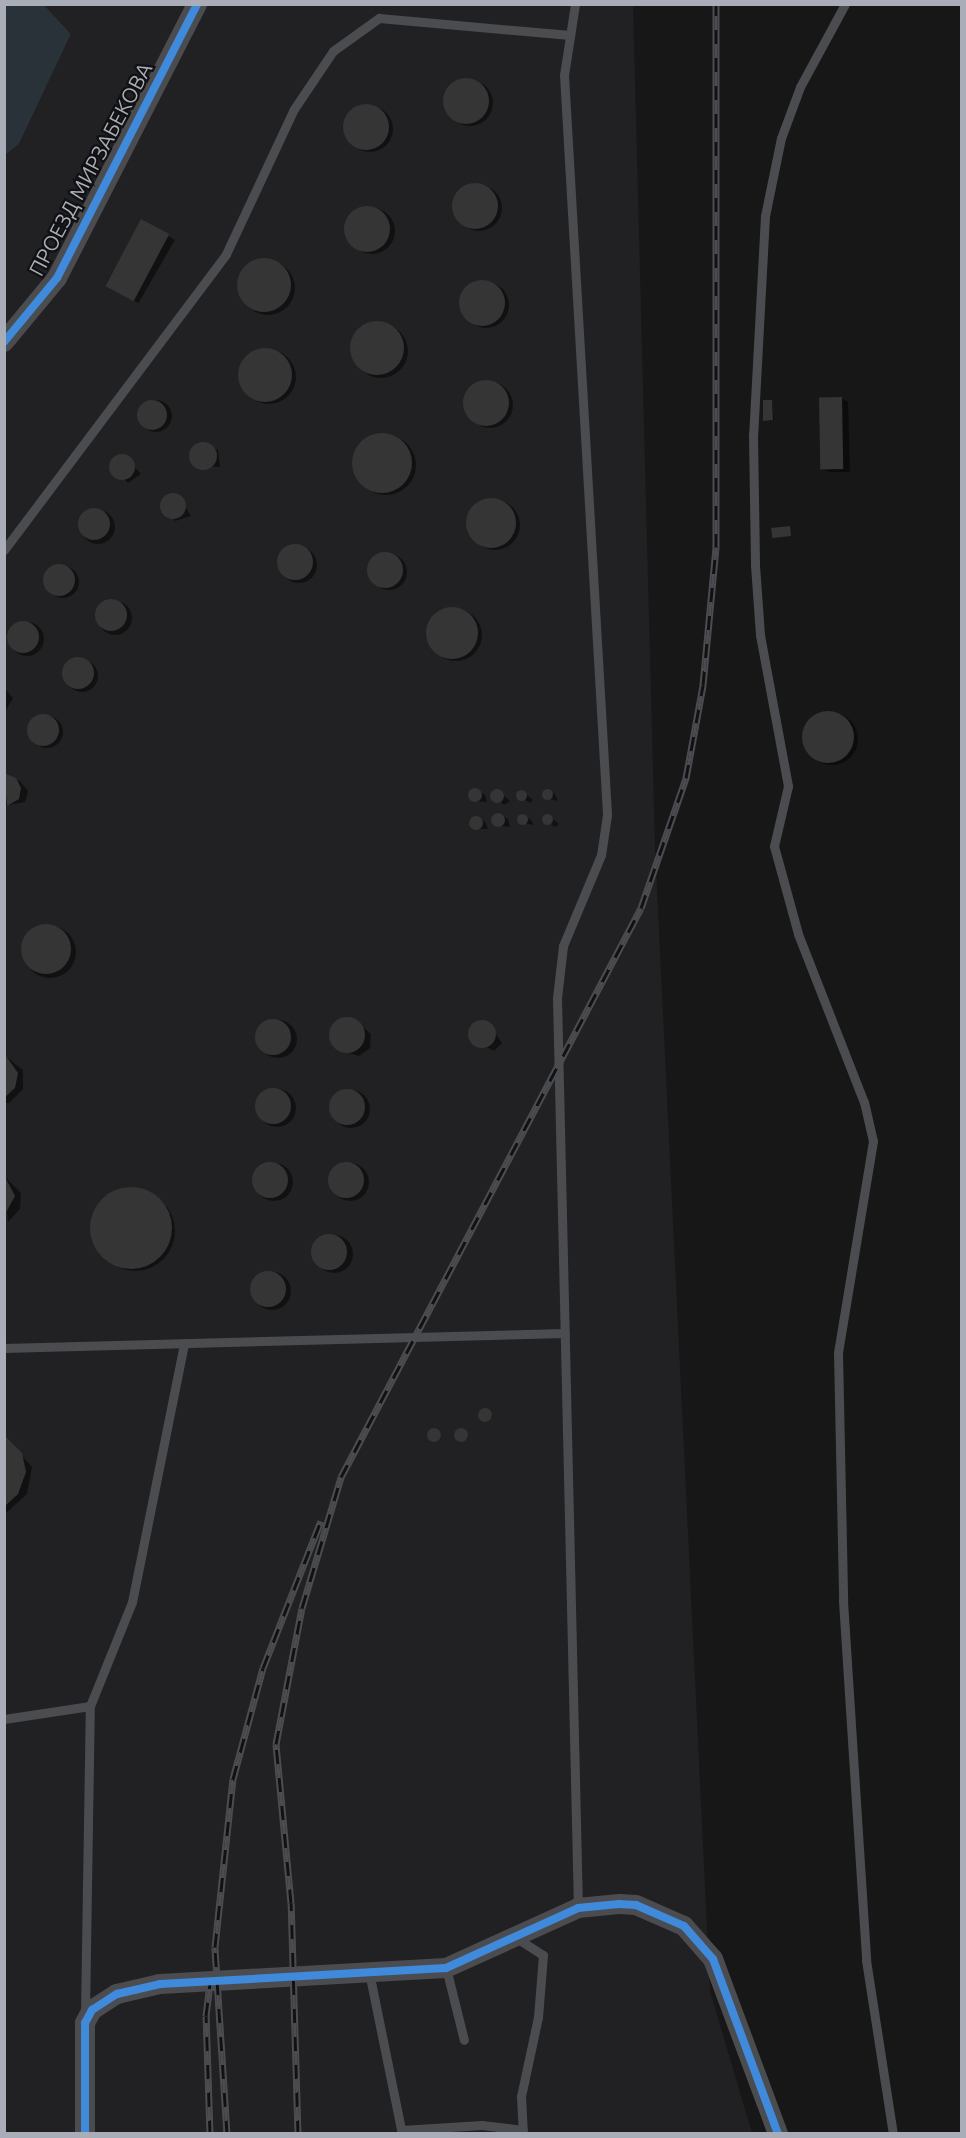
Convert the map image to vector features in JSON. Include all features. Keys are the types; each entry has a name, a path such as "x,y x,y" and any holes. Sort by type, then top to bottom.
{"street":[{"name":"ПРОЕЗД МИРЗАБЕКОВА","path":"4,342 57,278 197,4"},
{"path":"85,2133 85,2023 92,2010 129,1989 446,1968 518,1939 578,1908 636,1905 684,1926 700,1942 722,1974 778,2133"}],"lane":[{"path":"574,4 564,75 607,815 601,855 563,946 557,998 578,1908"},
{"path":"845,4 800,87 781,138 765,216 753,424 755,565 760,635 788,786 774,846 798,934 844,1048 873,1141 838,1353 843,1589 867,1971 893,2133"},
{"path":"4,550 226,254 294,109 333,51 379,18 570,35"},
{"path":"4,1348 566,1334"},
{"path":"85,2023 90,1706 132,1602 184,1343"},
{"path":"4,1719 90,1706"},
{"path":"369,1972 401,2132 482,2125 523,2132 521,2096 538,2017 543,1955 518,1939"},
{"path":"446,1968 464,2040"}],"shaded area":[{"path":"5,4 44,5 71,34 19,144 5,155"},
{"path":"44,5 633,5 655,848 710,1991 752,2133 5,2134 4,156 19,144 71,34"}],"building":[{"path":"466,78 482,85 489,101 482,117 466,124 450,117 443,101 450,85"},
{"path":"366,104 382,111 389,127 382,143 366,150 350,143 343,127 350,111"},
{"path":"475,183 491,190 498,206 491,222 475,229 459,222 452,206 459,190"},
{"path":"367,206 383,213 390,229 383,245 367,252 351,245 344,229 351,213"},
{"path":"141,219 169,234 134,301 105,286"},
{"path":"259,258 269,258 279,262 287,270 291,285 287,300 279,308 269,312 259,312 249,308 241,300 237,290 237,280 241,270 249,262"},
{"path":"482,280 498,287 505,303 498,319 482,326 466,319 459,303 466,287"},
{"path":"377,321 387,323 396,329 402,338 404,348 402,358 396,367 387,373 377,375 367,373 358,367 352,358 350,348 352,338 358,329 367,323"},
{"path":"260,348 270,348 280,352 288,360 292,375 288,390 280,398 270,402 260,402 250,398 242,390 238,380 238,370 242,360 250,352"},
{"path":"486,380 502,387 509,403 502,419 486,426 470,419 463,403 470,387"},
{"path":"819,397 842,397 843,469 820,469"},
{"path":"152,400 163,404 167,415 163,426 152,430 141,426 137,415 141,404"},
{"path":"763,400 772,400 773,420 763,421"},
{"path":"382,433 399,438 407,446 412,463 407,480 399,488 382,493 365,488 357,480 352,463 357,446 365,438"},
{"path":"203,442 213,446 217,456 213,466 203,470 193,466 189,456 193,446"},
{"path":"122,454 131,458 135,467 131,476 122,480 113,476 109,467 113,458"},
{"path":"173,493 182,497 186,506 182,515 173,519 164,515 160,506 164,497"},
{"path":"491,498 509,505 516,523 509,541 491,548 473,541 466,523 473,505"},
{"path":"94,508 106,512 110,524 106,536 94,540 82,536 78,524 82,512"},
{"path":"790,526 791,536 772,538 771,528"},
{"path":"295,544 308,549 313,562 308,575 295,580 282,575 277,562 282,549"},
{"path":"385,552 398,557 403,570 398,583 385,588 372,583 367,570 372,557"},
{"path":"59,564 71,568 75,580 71,592 59,596 47,592 43,580 47,568"},
{"path":"111,599 123,603 127,615 123,627 111,631 99,627 95,615 99,603"},
{"path":"452,607 462,609 470,615 476,623 478,633 476,643 470,651 462,657 452,659 442,657 434,651 428,643 426,633 428,623 434,615 442,609"},
{"path":"23,621 35,625 39,637 35,649 23,653 11,649 7,637 11,625"},
{"path":"78,657 90,661 94,673 90,685 78,689 66,685 62,673 66,661"},
{"path":"828,711 838,713 846,719 852,727 854,737 852,747 846,755 838,761 828,763 818,761 810,755 804,747 802,737 804,727 810,719 818,713"},
{"path":"43,714 55,718 59,730 55,742 43,746 31,742 27,730 31,718"},
{"path":"4,773 16,778 21,788 19,799 7,806"},
{"path":"475,788 480,790 482,795 480,800 475,802 470,800 468,795 470,790"},
{"path":"497,789 502,791 504,796 502,801 497,803 492,801 490,796 492,791"},
{"path":"547,789 551,790 551,798 547,799 543,798 542,794 543,790"},
{"path":"521,790 525,791 525,799 521,800 517,799 516,795 517,791"},
{"path":"498,813 503,815 505,820 503,825 498,827 493,825 491,820 493,815"},
{"path":"522,814 526,815 526,823 522,824 518,823 517,819 518,815"},
{"path":"547,814 551,815 551,823 547,824 543,823 542,819 543,815"},
{"path":"476,816 481,818 483,823 481,828 476,830 471,828 469,823 471,818"},
{"path":"41,924 51,924 64,931 71,944 71,954 64,967 51,974 41,974 32,970 25,963 21,954 21,944 25,935 32,928"},
{"path":"347,1017 360,1022 365,1035 360,1048 347,1053 334,1048 329,1035 334,1022"},
{"path":"273,1019 286,1024 291,1037 286,1050 273,1055 260,1050 255,1037 260,1024"},
{"path":"482,1020 492,1024 496,1034 492,1044 482,1048 472,1044 468,1034 472,1024"},
{"path":"4,1053 18,1073 15,1088 4,1098"},
{"path":"273,1088 286,1093 291,1106 286,1119 273,1124 260,1119 255,1106 260,1093"},
{"path":"347,1089 360,1094 365,1107 360,1120 347,1125 334,1120 329,1107 334,1094"},
{"path":"270,1162 283,1167 288,1180 283,1193 270,1198 257,1193 252,1180 257,1167"},
{"path":"346,1162 359,1167 364,1180 359,1193 346,1198 333,1193 328,1180 333,1167"},
{"path":"4,1175 15,1196 4,1216"},
{"path":"131,1187 147,1190 160,1199 169,1212 172,1228 169,1244 160,1257 147,1266 131,1269 115,1266 102,1257 93,1244 90,1228 93,1212 102,1199 115,1190"},
{"path":"329,1234 342,1239 347,1252 342,1265 329,1270 316,1265 311,1252 316,1239"},
{"path":"268,1271 281,1276 286,1289 281,1302 268,1307 255,1302 250,1289 255,1276"},
{"path":"482,1408 488,1408 492,1415 488,1422 482,1422 478,1418 478,1412"},
{"path":"431,1428 437,1428 441,1435 437,1442 431,1442 427,1438 427,1432"},
{"path":"458,1428 464,1428 468,1435 464,1442 458,1442 454,1438 454,1432"},
{"path":"4,1435 22,1453 26,1472 18,1494 4,1507"}],"railway":[{"path":"298,2134 291,1903 276,1744 302,1608 341,1477 641,908 686,778 703,685 716,547 716,4"},
{"path":"227,2134 215,1947 233,1779 263,1668 321,1521"},
{"path":"210,2134 206,2016 211,1977"}],"cycle path":[{"path":"4,342 57,278 197,4"},
{"path":"85,2134 85,2023 92,2010 117,1994 160,1984 446,1968 578,1908 619,1904 636,1905 684,1926 713,1959 778,2134"}]}
